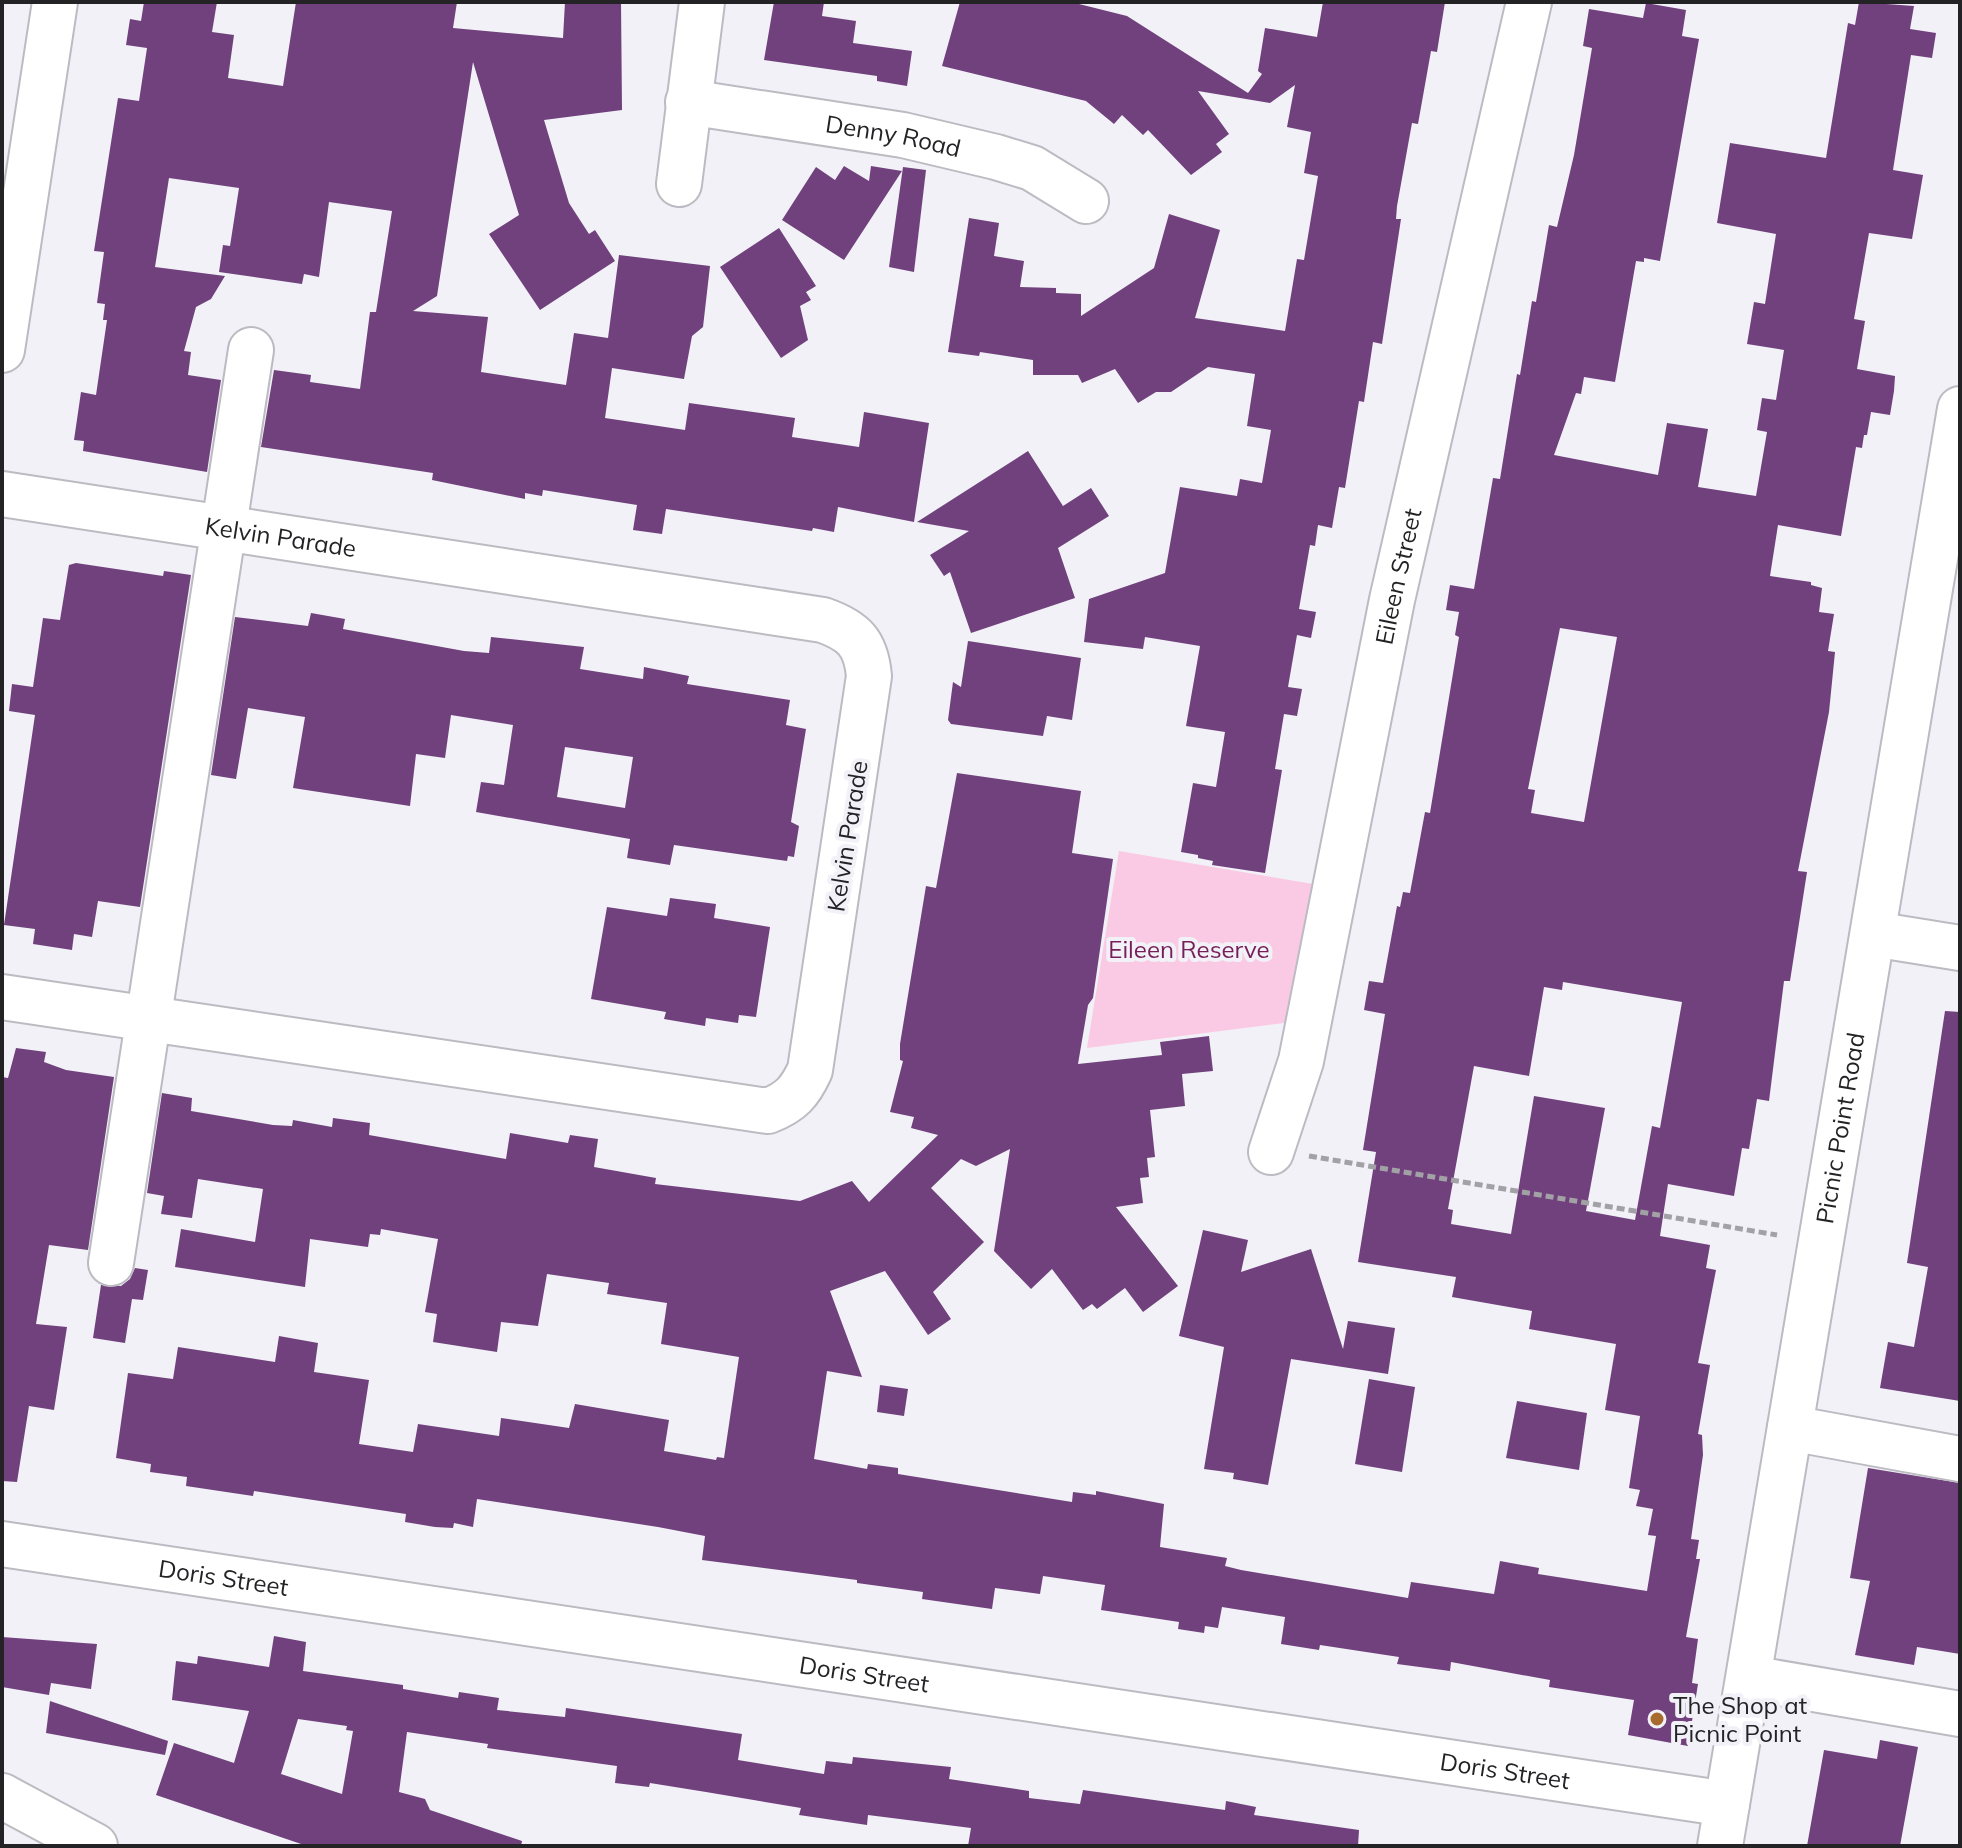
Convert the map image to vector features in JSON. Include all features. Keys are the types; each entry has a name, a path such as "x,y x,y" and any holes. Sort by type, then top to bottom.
{"street":[{"path":"2,350 55,2"},
{"path":"679,184 702,2"},
{"name":"Eileen Street","path":"1271,1152 1301,1061 1392,600 1529,2"},
{"name":"Denny Road","path":"688,102 903,135 996,157 1032,168 1086,201"},
{"path":"111,1263 251,350"},
{"name":"Picnic Point Road","path":"1720,1846 1960,409"},
{"name":"Kelvin Parade","path":"2,494 797,615 844,628 860,639 868,656 868,699 810,1070 802,1089 787,1104 768,1111 2,997"},
{"path":"1873,934 1960,948"},
{"path":"1790,1428 1960,1459"},
{"name":"Doris Street","path":"2,1544 1727,1804"},
{"path":"1749,1678 1960,1714"},
{"path":"2,1796 95,1846"}],"path":[{"path":"1271,1152 1336,1159 1777,1235"}],"green space":[{"name":"Eileen Reserve","path":"1119,851 1319,885 1292,1022 1087,1048"}],"building":[{"path":"144,2 217,2 212,32 234,35 228,78 283,86 296,2 457,2 453,28 563,38 565,2 621,2 622,110 544,120 569,203 589,234 595,230 615,261 540,310 489,234 519,215 473,62 437,296 413,311 488,317 481,372 566,385 574,333 608,338 619,255 710,266 703,327 692,336 684,379 612,368 605,418 685,430 689,403 795,418 792,437 859,447 864,412 929,423 914,522 838,507 834,532 813,528 812,531 666,509 662,534 633,530 637,505 543,490 542,496 525,493 525,499 432,480 433,473 261,447 274,370 311,375 310,382 360,389 370,312 376,312 392,211 329,202 319,277 304,274 302,284 219,272 223,245 230,246 239,188 169,178 155,267 225,276 211,299 196,307 184,351 191,352 188,375 221,380 207,472 83,451 84,441 74,440 81,392 96,395 107,320 103,320 105,304 97,303 104,252 94,251 118,98 139,101 147,48 126,45 130,19 141,21"},
{"path":"774,2 824,2 822,16 856,21 853,43 912,51 907,86 877,81 877,76 764,60"},
{"path":"960,2 1071,2 1127,16 1248,93 1262,74 1258,71 1265,28 1317,37 1323,2 1445,2 1437,52 1431,51 1418,124 1412,123 1397,206 1396,219 1401,219 1382,344 1373,342 1364,402 1359,401 1345,488 1339,487 1332,528 1318,525 1315,546 1310,545 1299,609 1316,612 1311,638 1297,635 1288,687 1302,689 1297,716 1284,714 1275,769 1282,770 1265,873 1212,865 1213,861 1181,852 1193,783 1216,787 1225,732 1186,726 1200,646 1145,637 1143,649 1084,642 1089,599 1165,573 1180,487 1237,496 1240,479 1262,483 1271,430 1247,426 1255,374 1208,367 1171,392 1156,392 1138,403 1115,369 1082,383 1078,375 1033,375 1033,360 980,352 979,356 948,352 969,218 999,223 994,256 1024,261 1020,287 1056,288 1056,293 1081,294 1081,316 1154,268 1169,214 1220,230 1195,318 1285,331 1297,259 1304,260 1318,176 1304,173 1311,132 1287,127 1295,85 1270,103 1198,91 1229,134 1216,144 1222,152 1191,175 1148,130 1143,135 1122,115 1114,124 1086,101 942,66"},
{"path":"1859,2 1914,6 1910,29 1936,33 1932,58 1911,55 1893,170 1923,175 1912,239 1869,233 1854,319 1865,321 1857,369 1895,376 1894,391 1890,415 1871,412 1862,448 1856,447 1841,536 1778,525 1770,576 1811,582 1811,585 1822,588 1819,612 1834,614 1828,651 1835,652 1829,712 1798,871 1807,872 1790,981 1784,981 1769,1101 1757,1099 1749,1149 1742,1148 1734,1196 1668,1184 1660,1236 1710,1245 1706,1268 1716,1270 1698,1363 1710,1365 1698,1434 1702,1435 1703,1455 1691,1539 1699,1540 1696,1559 1700,1559 1686,1637 1698,1639 1692,1683 1698,1684 1688,1746 1628,1735 1634,1700 1549,1687 1550,1680 1451,1662 1450,1671 1397,1664 1399,1657 1320,1645 1319,1650 1281,1644 1285,1617 1222,1607 1218,1628 1205,1626 1204,1633 1178,1629 1179,1622 1101,1610 1105,1585 1043,1576 1040,1594 995,1588 992,1609 922,1599 923,1592 857,1583 857,1580 702,1560 705,1536 658,1527 477,1499 473,1527 454,1523 453,1528 435,1527 405,1522 406,1514 254,1491 253,1496 186,1486 187,1477 150,1472 151,1464 116,1458 128,1373 173,1379 178,1347 275,1362 279,1336 318,1343 314,1372 369,1380 359,1444 413,1452 418,1424 499,1436 501,1418 569,1428 575,1404 669,1420 664,1451 716,1460 717,1457 724,1458 739,1357 661,1344 667,1303 607,1294 609,1283 547,1274 538,1326 501,1322 497,1352 433,1342 437,1314 425,1312 438,1239 381,1229 380,1235 370,1234 368,1247 310,1239 305,1287 175,1267 181,1229 255,1242 263,1189 198,1179 192,1218 161,1214 164,1196 147,1193 162,1093 192,1098 191,1111 273,1125 292,1126 293,1120 332,1127 333,1118 370,1123 369,1135 506,1159 510,1133 568,1143 570,1135 598,1139 594,1167 656,1178 655,1184 800,1201 852,1181 869,1202 938,1135 911,1128 914,1117 890,1112 903,1061 900,1060 900,1044 926,886 936,888 957,773 1081,791 1072,853 1113,859 1093,998 1088,1005 1078,1064 1162,1055 1160,1042 1209,1036 1213,1071 1182,1074 1185,1106 1150,1110 1155,1157 1147,1158 1149,1177 1140,1178 1143,1203 1116,1207 1178,1286 1143,1312 1125,1288 1097,1309 1092,1304 1083,1310 1052,1269 1031,1289 994,1251 1010,1149 976,1166 961,1159 931,1188 984,1242 933,1292 951,1319 928,1335 885,1271 830,1291 862,1377 827,1371 814,1459 867,1469 868,1464 898,1468 898,1474 1072,1502 1073,1492 1096,1495 1096,1491 1164,1504 1160,1547 1227,1558 1225,1566 1241,1570 1408,1598 1411,1582 1494,1594 1500,1561 1539,1568 1538,1574 1647,1591 1656,1536 1648,1535 1653,1509 1636,1506 1640,1490 1629,1488 1640,1416 1605,1410 1616,1344 1529,1329 1532,1311 1452,1297 1456,1277 1358,1262 1376,1152 1363,1150 1385,1014 1364,1010 1369,981 1383,983 1397,906 1400,907 1403,892 1410,893 1425,812 1430,813 1459,637 1455,635 1459,612 1446,610 1450,585 1474,589 1493,478 1500,479 1517,374 1520,375 1532,301 1536,302 1549,225 1557,227 1574,155 1592,48 1583,46 1589,9 1643,18 1646,3 1686,10 1682,36 1699,39 1660,261 1644,258 1644,262 1636,261 1615,382 1584,377 1581,394 1576,393 1554,455 1658,475 1667,423 1708,429 1698,487 1756,496 1767,432 1757,430 1762,398 1776,400 1784,350 1747,344 1754,302 1765,304 1776,234 1717,223 1730,143 1826,158 1848,23 1855,25","holes":["1560,628 1617,637 1584,822 1531,813 1535,790 1528,789","1563,982 1682,1002 1660,1128 1652,1126 1635,1220 1586,1211 1605,1108 1534,1096 1511,1234 1451,1224 1453,1210 1448,1209 1474,1066 1529,1076 1544,987 1562,990"]},
{"path":"844,166 869,181 871,166 902,171 844,260 782,220 816,167 835,180"},
{"path":"903,167 926,170 914,272 889,267"},
{"path":"779,228 816,286 806,292 811,300 800,306 808,340 781,358 720,267"},
{"path":"1028,451 1063,506 1091,488 1109,516 1058,548 1075,598 971,633 950,572 944,576 930,555 969,531 917,522"},
{"path":"76,563 163,576 164,571 191,575 140,907 98,901 92,937 74,934 72,950 33,944 35,929 4,925 35,715 9,711 12,684 33,687 43,618 60,620 69,565"},
{"path":"311,613 345,619 343,629 489,653 491,637 584,647 580,669 643,679 644,667 689,676 687,684 790,700 786,725 806,729 791,822 799,826 794,857 788,856 787,861 674,845 670,865 627,858 630,839 476,812 481,782 504,785 513,725 451,715 445,758 416,754 410,806 293,788 305,717 248,708 236,779 211,775 235,617 308,626","holes":["565,747 633,757 625,808 557,797"]},
{"path":"968,641 1081,658 1072,720 1047,716 1043,736 951,724 948,720 953,682 961,687"},
{"path":"670,898 716,904 714,918 770,927 756,1017 739,1015 738,1023 706,1018 705,1026 664,1019 666,1012 591,999 607,907 667,916"},
{"path":"1945,1011 1960,1012 1960,1401 1880,1388 1888,1342 1914,1347 1928,1267 1907,1263"},
{"path":"16,1048 46,1052 44,1062 66,1070 114,1077 88,1250 49,1245 36,1324 67,1327 54,1410 29,1406 17,1482 2,1481 2,1077 8,1078"},
{"path":"1203,1230 1248,1240 1241,1272 1311,1249 1343,1349 1348,1321 1395,1328 1388,1374 1291,1359 1268,1485 1233,1479 1234,1473 1204,1469 1224,1347 1179,1336"},
{"path":"135,1268 148,1270 143,1300 132,1299 125,1343 93,1338 101,1285 121,1286 130,1279"},
{"path":"1369,1379 1415,1387 1402,1472 1355,1464"},
{"path":"880,1385 908,1389 904,1416 877,1412"},
{"path":"1517,1401 1587,1413 1579,1470 1506,1458"},
{"path":"1868,1468 1960,1483 1960,1654 1917,1647 1914,1665 1855,1655 1870,1581 1850,1578"},
{"path":"274,1636 306,1642 303,1671 403,1685 403,1689 458,1698 459,1692 499,1698 497,1710 565,1717 566,1708 742,1734 738,1760 824,1774 826,1761 852,1764 853,1757 951,1767 949,1779 1029,1791 1029,1798 1080,1804 1083,1790 1225,1810 1226,1801 1256,1807 1254,1815 1359,1830 1358,1846 968,1846 971,1828 868,1815 867,1825 799,1815 801,1808 650,1783 649,1787 615,1783 617,1766 487,1748 488,1744 407,1732 399,1792 425,1799 430,1810 522,1841 521,1846 307,1846 156,1795 174,1743 234,1763 249,1711 172,1700 176,1661 197,1664 198,1656 269,1667","holes":["298,1719 347,1726 346,1730 353,1731 342,1794 281,1774"]},
{"path":"2,1637 97,1644 91,1689 51,1683 49,1695 2,1687"},
{"path":"50,1701 168,1741 165,1755 46,1733"},
{"path":"1880,1740 1918,1747 1900,1846 1807,1846 1824,1750 1877,1759"}],"place":[{"name":"The Shop at Picnic Point","path":"1657,1719"}]}
